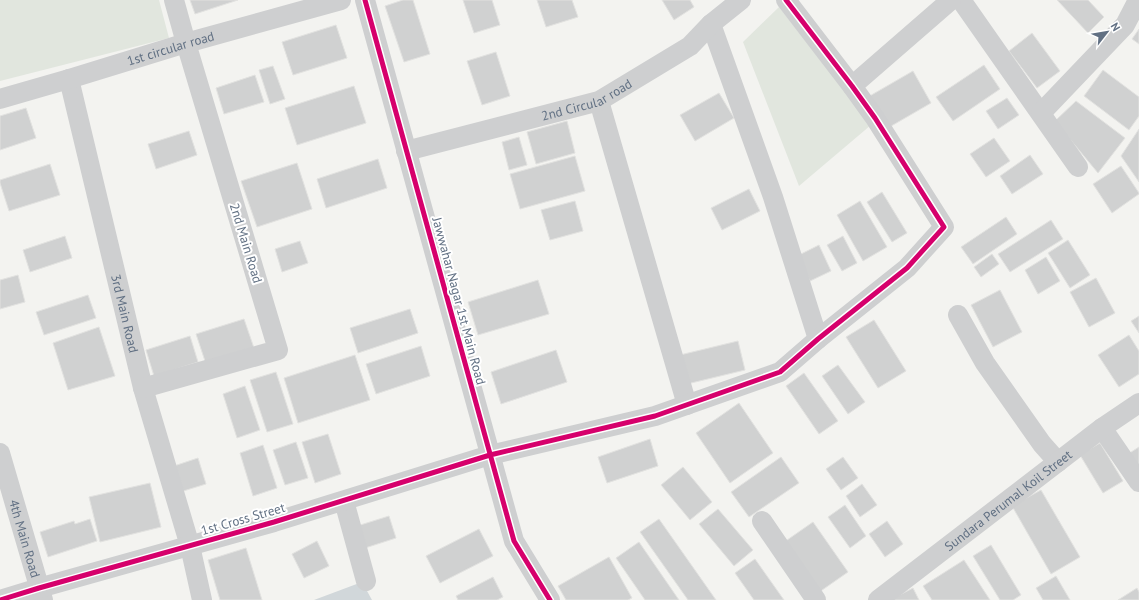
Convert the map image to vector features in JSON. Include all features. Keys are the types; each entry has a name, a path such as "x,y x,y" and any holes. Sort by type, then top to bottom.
{"street":[{"name":"2nd Main Road","path":"143,388 278,350 174,0"},
{"name":"1st circular road","path":"0,99 186,43 342,0"},
{"name":"Jawwahar Nagar 1st Main Road","path":"365,0 514,541 550,600"},
{"name":"2nd Circular road","path":"406,151 599,101 690,46 711,24 741,0"},
{"path":"786,0 852,86 951,0"},
{"path":"961,0 1078,167"},
{"path":"1041,113 1125,25 1138,0"},
{"path":"711,24 773,198 818,339"},
{"name":"3rd Main Road","path":"69,79 143,388 190,546 202,600"},
{"name":"1st Cross Street","path":"0,600 41,594 190,546 344,501 490,455 655,416 780,372 818,339 907,268 944,226 875,118 852,86"},
{"path":"599,101 687,405"},
{"path":"958,315 985,363 1042,444 1058,462"},
{"name":"Sundara Perumal Koil Street","path":"878,600 1102,428 1139,403"},
{"path":"1102,428 1139,482"},
{"name":"4th Main Road","path":"0,453 41,594"},
{"path":"344,501 366,581"},
{"path":"762,521 816,600"}],"shaded area":[{"path":"0,0 159,0 169,38 0,81"},
{"path":"779,7 871,125 799,186 743,42"},
{"path":"362,582 372,600 314,600"}],"building":[{"path":"190,0 238,0 195,14"},
{"path":"403,0 413,0 430,54 404,62 385,6"},
{"path":"463,0 492,0 500,25 474,33"},
{"path":"537,0 572,0 578,17 546,27"},
{"path":"662,0 690,0 694,7 674,20"},
{"path":"1057,0 1088,0 1104,17 1088,33"},
{"path":"336,25 347,58 293,75 282,42"},
{"path":"1139,29 1139,44 1132,39"},
{"path":"1032,33 1060,71 1037,88 1009,51"},
{"path":"496,52 510,96 482,105 467,61"},
{"path":"984,65 1000,89 953,121 936,97"},
{"path":"273,66 285,99 270,104 259,70"},
{"path":"1103,70 1139,97 1139,116 1129,130 1084,96"},
{"path":"913,71 931,103 886,129 868,97"},
{"path":"255,75 264,102 224,114 216,88"},
{"path":"354,86 366,123 297,145 285,108"},
{"path":"719,93 734,118 695,141 680,115"},
{"path":"1007,98 1019,115 998,129 986,111"},
{"path":"1076,101 1125,138 1098,173 1055,121"},
{"path":"26,108 36,138 0,150 0,116"},
{"path":"567,121 575,153 536,164 527,132"},
{"path":"1139,129 1139,182 1121,156"},
{"path":"189,131 197,155 156,169 148,144"},
{"path":"519,137 527,165 509,170 502,142"},
{"path":"994,138 1010,161 986,177 970,154"},
{"path":"1030,155 1043,174 1012,194 1000,176"},
{"path":"575,156 585,191 520,209 510,174"},
{"path":"378,159 387,188 326,208 317,179"},
{"path":"297,163 312,209 257,227 241,181"},
{"path":"50,164 60,195 9,211 0,180"},
{"path":"1121,166 1139,194 1112,213 1093,184"},
{"path":"749,189 760,211 722,230 711,208"},
{"path":"882,192 907,233 892,242 867,202"},
{"path":"575,201 583,231 550,240 541,210"},
{"path":"860,201 887,247 863,261 837,215"},
{"path":"1006,217 1017,234 973,264 961,247"},
{"path":"1051,220 1063,239 1010,272 998,254"},
{"path":"65,236 72,258 30,272 23,250"},
{"path":"843,236 857,263 842,271 827,245"},
{"path":"1068,240 1090,275 1070,288 1048,253"},
{"path":"300,241 308,263 282,272 275,249"},
{"path":"819,245 831,271 810,281 797,256"},
{"path":"992,254 999,264 981,277 974,267"},
{"path":"1046,257 1060,281 1038,294 1025,270"},
{"path":"18,275 25,302 0,309 0,280"},
{"path":"1096,278 1115,313 1089,327 1070,292"},
{"path":"538,280 549,314 478,335 468,302"},
{"path":"1000,290 1022,332 993,347 971,305"},
{"path":"88,295 96,318 44,335 36,312"},
{"path":"410,309 418,333 358,353 350,328"},
{"path":"1139,316 1139,333 1131,321"},
{"path":"244,319 254,348 206,364 196,334"},
{"path":"874,320 906,371 878,388 846,337"},
{"path":"99,327 115,376 68,390 53,343"},
{"path":"1129,335 1139,351 1139,374 1119,387 1098,355"},
{"path":"190,336 198,362 154,376 146,350"},
{"path":"738,341 745,370 687,384 680,355"},
{"path":"421,346 430,376 376,394 366,364"},
{"path":"556,350 567,382 501,404 491,372"},
{"path":"355,355 370,400 298,423 284,378"},
{"path":"838,365 865,402 848,414 822,376"},
{"path":"276,372 293,424 267,432 250,380"},
{"path":"804,373 838,421 819,434 786,386"},
{"path":"245,386 260,430 237,438 223,394"},
{"path":"739,403 773,453 730,483 696,433"},
{"path":"328,434 341,474 315,483 302,442"},
{"path":"650,439 658,466 607,483 598,457"},
{"path":"296,442 308,478 285,485 273,450"},
{"path":"1100,443 1123,481 1103,493 1080,455"},
{"path":"263,445 277,488 253,496 240,453"},
{"path":"1139,447 1139,473 1128,454"},
{"path":"781,457 799,483 749,517 731,492"},
{"path":"843,457 858,478 841,490 826,469"},
{"path":"198,458 206,484 180,492 171,467"},
{"path":"683,467 712,502 690,520 661,485"},
{"path":"150,483 161,527 100,542 89,497"},
{"path":"862,484 877,505 860,517 846,496"},
{"path":"1041,490 1080,557 1051,574 1012,506"},
{"path":"845,505 866,536 850,548 828,517"},
{"path":"718,509 753,550 734,566 699,524"},
{"path":"389,516 396,538 362,549 354,527"},
{"path":"90,519 97,541 48,557 40,532 74,521 75,524"},
{"path":"659,519 716,600 688,600 640,532"},
{"path":"887,521 903,544 885,557 869,534"},
{"path":"813,522 848,572 815,595 780,545"},
{"path":"479,529 493,556 440,583 426,556"},
{"path":"317,541 329,566 304,578 292,554"},
{"path":"639,542 679,600 645,600 616,558"},
{"path":"991,545 1021,595 1013,600 1000,600 973,556"},
{"path":"246,548 262,600 220,600 208,560"},
{"path":"609,557 632,598 628,600 566,600 558,586"},
{"path":"755,559 784,600 754,600 735,573"},
{"path":"964,560 990,600 932,600 923,586"},
{"path":"1056,576 1070,600 1043,600 1036,588"},
{"path":"493,577 503,597 497,600 458,600 456,596"},
{"path":"913,588 919,600 890,600"},
{"path":"1137,588 1139,592 1139,600 1118,600"}],"cycle path":[{"path":"365,0 514,541 550,600"},
{"path":"0,600 274,522 490,455 655,416 780,372 818,339 907,268 944,227 875,118 786,0"}]}
